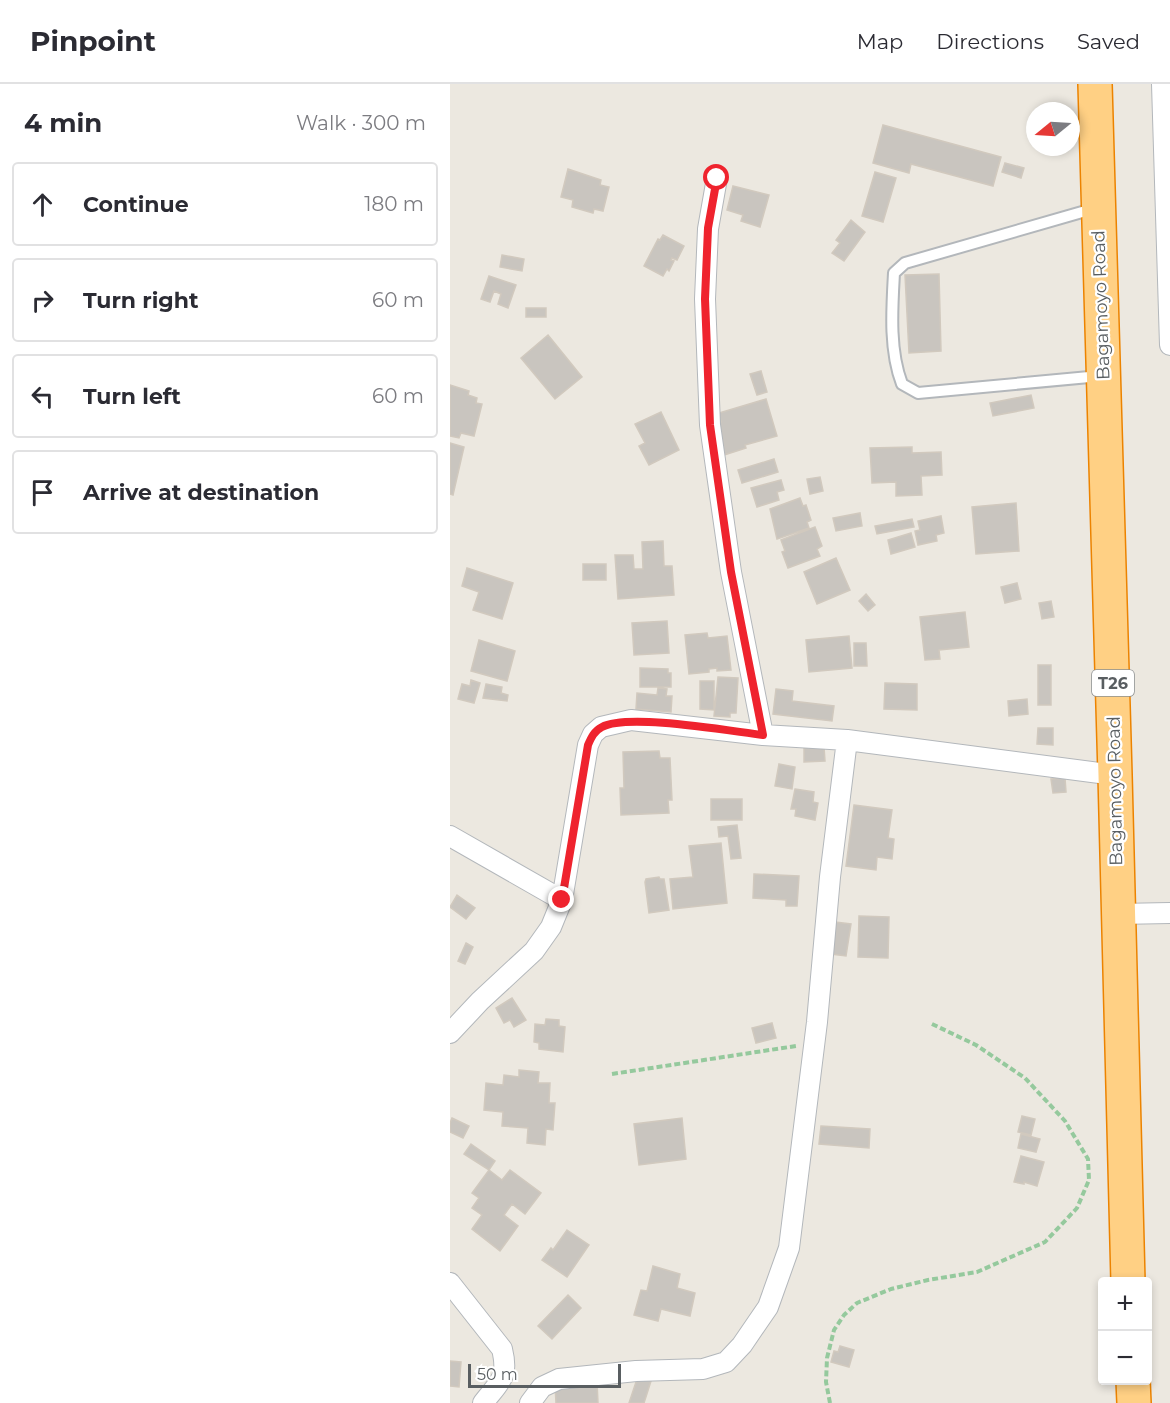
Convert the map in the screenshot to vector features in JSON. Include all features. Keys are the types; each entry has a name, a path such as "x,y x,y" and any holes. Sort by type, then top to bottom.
{"highway":[{"name":"Bagamoyo Road","path":"1095,84 1128,1277"},
{"path":"1133,1385 1134,1403"}],"street":[{"path":"1162,84 1170,345"},
{"path":"717,178 708,228 705,299 710,425 731,572 763,735"},
{"path":"450,1033 480,1001 534,951 551,927 562,900 588,745 593,734 601,727 632,720 763,735 848,740 1115,775"},
{"path":"530,1403 542,1387 559,1379 636,1371 703,1369 726,1362 742,1345 768,1307 789,1248 814,1045 830,877 848,740"},
{"path":"450,836 562,900"},
{"path":"1118,914 1170,913"},
{"path":"450,1283 502,1349 505,1376 483,1403"}],"lane":[{"path":"1099,207 905,263 894,273 892,311 896,368 902,384 918,393 1103,375"}],"path":[{"path":"830,1403 826,1382 827,1358 834,1330 844,1315 857,1303 891,1289 977,1272 1044,1242 1077,1208 1089,1180 1088,1159 1065,1121 1026,1078 976,1045 930,1023"},
{"path":"612,1074 772,1048 814,1045"}],"building":[{"path":"883,125 1001,157 993,186 911,164 909,173 873,163"},
{"path":"1005,163 1024,168 1021,178 1002,172"},
{"path":"568,169 601,180 600,185 609,187 603,211 594,209 593,213 572,207 573,200 561,197"},
{"path":"875,172 896,178 883,222 862,216"},
{"path":"733,186 769,195 760,227 741,221 743,215 727,210"},
{"path":"851,220 865,232 844,261 832,253 840,243 836,240"},
{"path":"663,235 684,246 677,260 672,258 671,260 674,261 669,271 667,269 663,276 644,266 658,239 660,240"},
{"path":"502,255 524,259 522,271 500,267"},
{"path":"939,274 941,351 909,353 905,275"},
{"path":"489,276 516,285 508,308 498,304 501,294 494,291 490,302 481,299"},
{"path":"526,308 546,308 546,317 526,317"},
{"path":"548,335 582,377 555,399 521,358"},
{"path":"761,371 767,392 757,395 750,374"},
{"path":"450,385 469,391 468,395 477,398 476,403 482,404 474,436 461,433 459,438 450,436"},
{"path":"1031,395 1034,408 993,416 990,403"},
{"path":"766,399 777,436 745,445 746,448 721,456 712,425 721,422 719,413"},
{"path":"661,412 679,450 649,465 639,446 645,443 635,424"},
{"path":"450,443 464,447 453,495 450,494"},
{"path":"912,447 912,453 941,452 942,475 921,476 922,495 896,496 896,482 872,483 870,448"},
{"path":"774,459 778,472 742,483 738,470"},
{"path":"820,477 823,491 810,494 807,479"},
{"path":"781,480 784,490 777,492 779,500 757,507 751,488"},
{"path":"800,498 803,506 806,505 811,520 807,522 809,528 777,539 770,509"},
{"path":"1016,503 1019,551 976,554 972,507"},
{"path":"860,513 862,526 836,531 833,518"},
{"path":"941,516 944,533 936,535 937,541 918,545 915,531 920,530 918,521"},
{"path":"912,519 914,527 877,534 875,526"},
{"path":"815,527 822,546 817,549 820,556 788,568 782,552 785,551 781,540"},
{"path":"911,533 915,547 891,554 888,540"},
{"path":"663,541 664,566 672,566 674,595 618,599 615,555 633,555 634,569 643,569 642,542"},
{"path":"836,558 850,590 817,604 804,572"},
{"path":"583,564 606,564 606,580 583,580"},
{"path":"467,568 513,583 502,619 473,610 479,592 462,586"},
{"path":"1017,583 1021,599 1005,603 1001,587"},
{"path":"866,594 875,605 868,611 859,601"},
{"path":"1051,601 1054,617 1042,619 1039,603"},
{"path":"965,612 969,647 939,650 940,659 925,660 920,617"},
{"path":"667,621 669,653 634,655 632,623"},
{"path":"707,633 708,638 727,636 731,670 717,671 717,668 709,669 709,672 689,674 685,635"},
{"path":"849,636 852,668 809,672 806,640"},
{"path":"479,640 515,651 507,681 471,671"},
{"path":"854,643 866,643 867,666 854,666"},
{"path":"1038,665 1051,665 1051,705 1038,705"},
{"path":"640,668 668,669 668,673 671,673 671,687 640,687"},
{"path":"718,677 738,678 736,713 730,713 730,717 714,716"},
{"path":"471,680 480,683 474,703 458,699 462,684 470,686"},
{"path":"700,681 714,681 714,710 700,709"},
{"path":"885,683 917,684 917,710 884,709"},
{"path":"486,684 502,687 501,693 508,695 507,701 483,698"},
{"path":"658,688 667,689 666,696 672,696 671,712 636,709 637,693 657,695"},
{"path":"776,689 793,691 792,701 834,706 832,721 773,714"},
{"path":"1027,699 1028,714 1009,716 1008,701"},
{"path":"1038,728 1053,728 1053,745 1037,744"},
{"path":"804,747 824,747 825,761 804,762"},
{"path":"659,751 660,758 670,758 672,800 668,800 669,813 621,815 620,788 624,788 623,752"},
{"path":"779,764 795,767 792,789 775,786"},
{"path":"1065,778 1066,792 1053,793 1051,779"},
{"path":"795,789 814,792 813,802 818,803 815,820 795,816 796,809 791,809"},
{"path":"711,799 742,799 742,820 711,820"},
{"path":"854,805 892,810 888,838 894,839 892,859 877,857 876,870 846,866"},
{"path":"737,825 741,858 731,859 728,836 719,837 718,827"},
{"path":"721,843 727,903 673,909 670,879 693,877 689,846"},
{"path":"754,874 799,876 797,906 786,906 786,900 753,898"},
{"path":"659,877 664,879 669,910 649,913 645,882 646,879"},
{"path":"457,895 475,908 466,919 450,907"},
{"path":"859,916 889,917 888,958 858,957"},
{"path":"835,922 851,924 846,956 831,954"},
{"path":"466,943 473,947 465,964 458,961"},
{"path":"512,998 526,1020 514,1027 510,1020 504,1023 496,1008"},
{"path":"546,1019 559,1020 559,1026 565,1027 563,1052 539,1049 539,1043 534,1042 535,1024 545,1025"},
{"path":"772,1023 776,1038 756,1043 752,1028"},
{"path":"519,1070 539,1072 538,1083 550,1083 549,1103 555,1103 553,1130 546,1129 545,1145 527,1143 528,1128 502,1126 503,1112 484,1110 486,1083 503,1085 504,1075 519,1077"},
{"path":"1022,1116 1035,1119 1031,1135 1018,1132"},
{"path":"452,1118 469,1126 463,1138 450,1132"},
{"path":"682,1118 686,1159 639,1165 634,1124"},
{"path":"821,1126 870,1129 869,1148 819,1144"},
{"path":"1021,1134 1040,1139 1036,1152 1018,1148"},
{"path":"471,1144 495,1161 489,1170 464,1154"},
{"path":"1021,1156 1044,1162 1037,1186 1014,1182"},
{"path":"489,1170 502,1180 510,1170 541,1193 525,1214 512,1204 504,1215 518,1226 500,1251 472,1229 482,1215 472,1208 479,1198 472,1193"},
{"path":"567,1230 589,1245 567,1277 542,1260 551,1248 553,1250"},
{"path":"653,1266 680,1274 677,1288 695,1293 690,1316 661,1309 658,1321 634,1315 641,1290 647,1291"},
{"path":"568,1295 581,1308 552,1339 538,1326"},
{"path":"840,1346 854,1350 849,1367 831,1362 834,1351 838,1352"},
{"path":"450,1361 461,1362 459,1387 450,1386"},
{"path":"639,1373 652,1378 644,1403 629,1403"},
{"path":"597,1382 598,1403 556,1403 555,1385"}],"route":[{"path":"562,900 588,745 593,734 601,727 632,720 763,735 731,572 710,425 705,299 708,228 717,178"}]}
